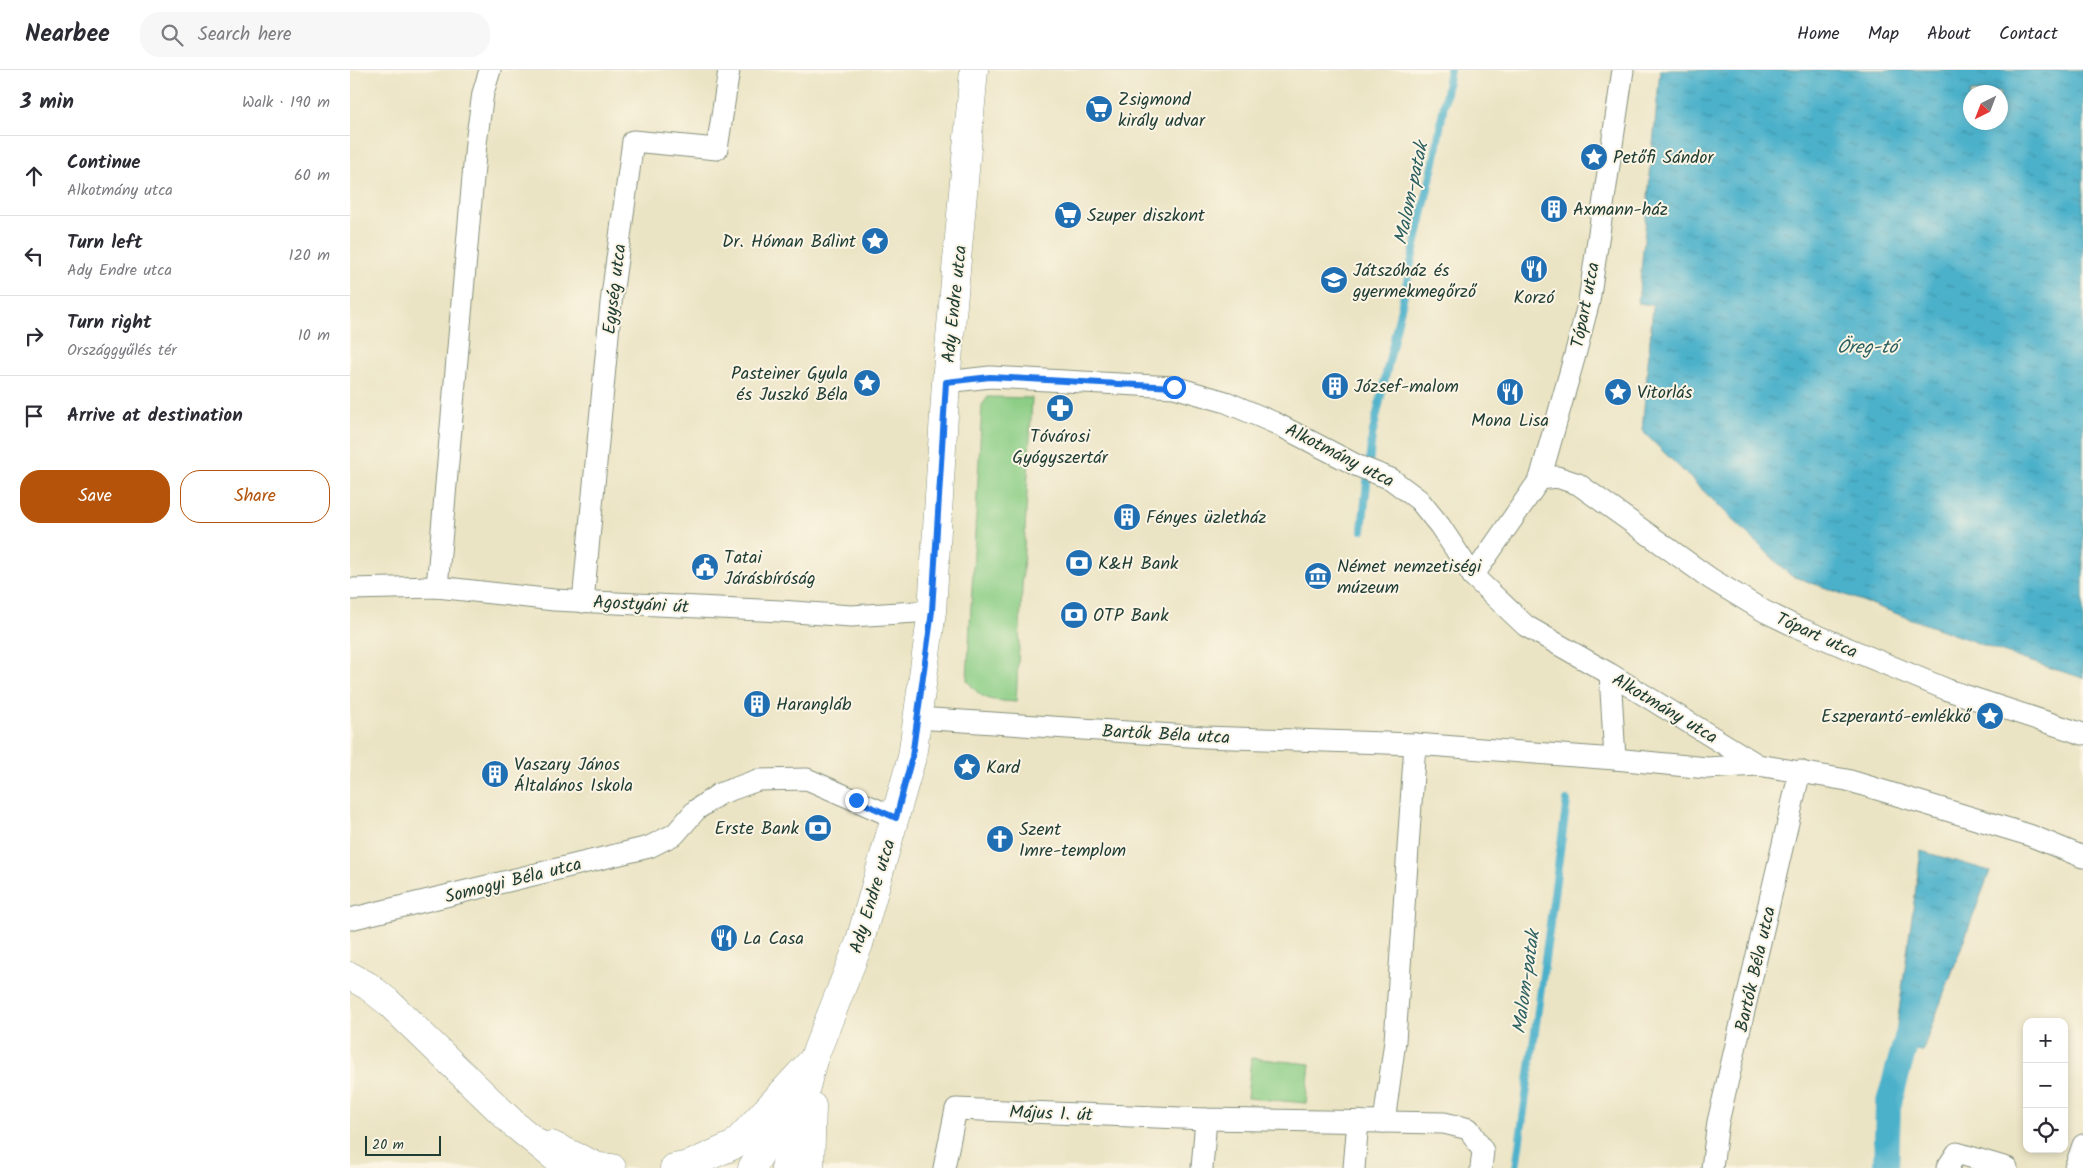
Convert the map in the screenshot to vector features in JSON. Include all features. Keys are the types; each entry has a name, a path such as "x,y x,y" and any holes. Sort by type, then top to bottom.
{"main road":[{"name":"Ady Endre utca","path":"813,1060 859,944 912,757 932,611 946,382 974,70"},
{"path":"350,976 368,986 388,1002 515,1125 568,1168"},
{"path":"674,1168 689,1165 734,1145 813,1060"},
{"path":"752,1168 813,1060"},
{"path":"785,1168 813,1060"},
{"path":"810,1168 813,1060"},
{"path":"515,1125 553,1146 598,1166 612,1168"}],"street":[{"path":"437,587 476,143 483,93 490,70"},
{"name":"Egység utca","path":"583,602 611,303 633,141 717,150 729,70"},
{"name":"Tópart utca","path":"1473,576 1540,478 1576,355 1589,300 1623,70"},
{"name":"Alkotmány utca","path":"946,382 990,377 1174,387 1226,402 1275,423 1391,479 1419,500 1440,526 1473,576 1526,626 1610,674 1758,765"},
{"name":"Tópart utca","path":"1540,478 1557,477 1578,484 1711,579 1764,611 1798,628 1948,690 2083,734"},
{"name":"Agostyáni út","path":"350,589 437,587 583,602 851,616 932,611"},
{"path":"1610,674 1614,759"},
{"name":"Bartók Béla utca","path":"917,718 1204,737 1415,744 1707,768 1758,765 1847,780 2029,835 2083,857"},
{"path":"1384,1122 1395,1041 1415,744"},
{"name":"Bartók Béla utca","path":"1712,1168 1718,1122 1800,771"},
{"name":"Somogyi Béla utca","path":"350,919 649,847 674,834 696,810 719,794 758,780 807,779 896,818"},
{"name":"Május 1. út","path":"944,1168 956,1109 1206,1120 1444,1123 1469,1129 1483,1151 1481,1168"},
{"path":"1202,1168 1206,1120"},
{"path":"1354,1168 1358,1121"},
{"path":"2075,1168 2083,1145"},
{"path":"1947,1168 1957,1153 2007,1168"}],"green space":[{"path":"988,397 1032,398 1016,702 1000,701 983,696 967,680 982,405"},
{"path":"1251,1058 1310,1064 1306,1103 1247,1098"}],"water":[{"name":"Öreg-tó","path":"1660,70 2083,70 2083,678 2022,659 1790,575 1642,431 1653,305 1638,303"},
{"path":"1921,851 1990,871 1922,1052 1895,1040"}],"waterway":[{"name":"Malom-patak","path":"1362,530 1372,436 1434,162 1450,70"},
{"name":"Malom-patak","path":"1516,1168 1567,801"},
{"path":"1886,1168 1888,1106 1915,1009"}],"place":[{"name":"Zsigmond király udvar","path":"1099,109"},
{"name":"Petőfi Sándor","path":"1594,157"},
{"name":"Axmann-ház","path":"1554,209"},
{"name":"Szuper diszkont","path":"1068,215"},
{"name":"Dr. Hóman Bálint","path":"875,241"},
{"name":"Korzó","path":"1534,269"},
{"name":"Játszóház és gyermekmegőrző","path":"1334,280"},
{"name":"Pasteiner Gyula és Juszkó Béla","path":"867,383"},
{"name":"József-malom","path":"1335,386"},
{"name":"Mona Lisa","path":"1510,392"},
{"name":"Vitorlás","path":"1618,392"},
{"name":"Tóvárosi Gyógyszertár","path":"1060,408"},
{"name":"Fényes üzletház","path":"1127,517"},
{"name":"K&H Bank","path":"1079,563"},
{"name":"Tatai Járásbíróság","path":"705,567"},
{"name":"Német nemzetiségi múzeum","path":"1318,576"},
{"name":"OTP Bank","path":"1074,615"},
{"name":"Harangláb","path":"757,704"},
{"name":"Eszperantó-emlékkő","path":"1990,716"},
{"name":"Kard","path":"967,767"},
{"name":"Vaszary János Általános Iskola","path":"495,774"},
{"name":"Erste Bank","path":"818,828"},
{"name":"Szent Imre-templom","path":"1000,839"},
{"name":"La Casa","path":"724,938"}],"route":[{"path":"856,800 896,818 912,757 932,611 946,382 990,377 1174,387"}]}
